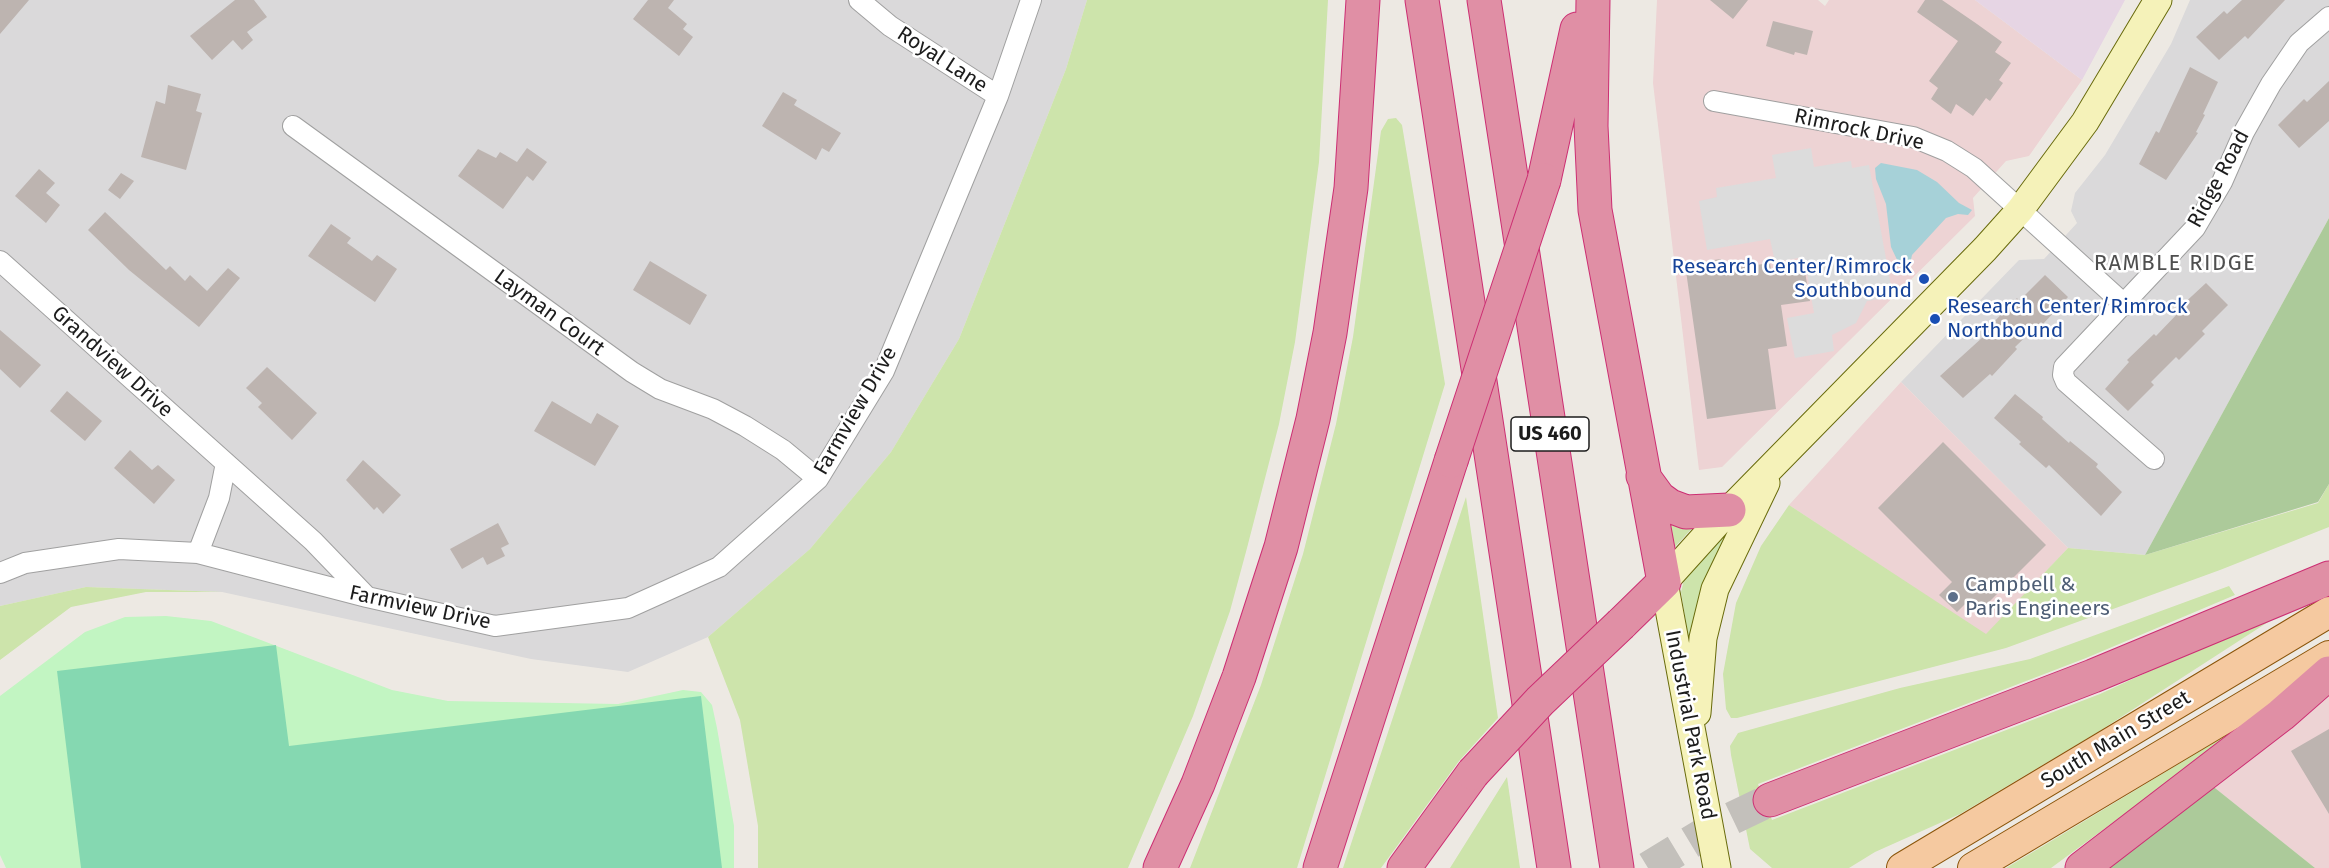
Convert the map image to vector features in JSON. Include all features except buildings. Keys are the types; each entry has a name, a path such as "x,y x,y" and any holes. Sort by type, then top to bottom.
{"highway":[{"path":"1160,868 1198,784 1239,677 1281,547 1313,419 1330,333 1351,188 1363,0"},
{"name":"US 460","path":"1422,0 1554,868"},
{"name":"US 460","path":"1485,0 1617,868"},
{"path":"1320,868 1450,460 1544,180 1570,69 1581,0"},
{"path":"1404,868 1473,773 1540,701 1664,582 1595,210 1590,126 1593,0"},
{"path":"1643,476 1659,498 1670,506 1686,512 1729,510"},
{"path":"1770,800 2093,676 2329,578"},
{"path":"2082,868 2281,715 2329,673"}],"main road":[{"path":"1664,582 1729,510 1985,249 2020,210 2085,122 2157,0"},
{"path":"1696,759 1700,658 1708,610 1724,565 1778,459"},
{"name":"Industrial Park Road","path":"1664,582 1717,868"},
{"name":"South Main Street","path":"1902,868 2329,612"},
{"name":"South Main Street","path":"1973,868 2329,656"}],"street":[{"name":"Royal Lane","path":"859,0 890,26 998,96"},
{"name":"Farmview Drive","path":"0,573 25,563 119,549 198,553 367,597 495,626 628,608 719,567 818,479 884,371 998,96 1031,0"},
{"name":"Ridge Road","path":"2154,459 2066,382 2063,375 2067,363 2125,305 2196,228 2222,182 2244,132 2271,84 2299,43 2329,17"},
{"name":"Rimrock Drive","path":"1714,101 1913,137 1931,143 1974,168 2125,305"},
{"name":"Layman Court","path":"293,126 632,372 660,388 713,409 745,426 783,450 818,479"},
{"name":"Grandview Drive","path":"0,261 313,541 367,597"},
{"path":"198,553 219,498 226,463"}],"shaded area":[{"path":"0,0 1087,0 1066,69 959,339 891,452 810,549 708,637 628,672 531,659 222,592 86,587 0,606"},
{"path":"1657,0 1818,0 1825,6 1829,0 1975,0 2082,80 2029,156 2006,161 1973,198 1975,216 1722,467 1699,470 1653,83"},
{"path":"1975,0 2125,0 2082,80"},
{"path":"2190,0 2329,0 2329,218 2145,555 2068,548 1901,382 2019,260 2044,259 2077,223 2071,211 2075,193 2105,155 2171,44"},
{"path":"1811,148 1814,167 1851,161 1852,168 1869,165 1893,297 1867,301 1856,323 1832,335 1834,351 1795,358 1787,318 1814,313 1804,257 1775,262 1770,239 1707,250 1699,201 1717,197 1716,188 1776,178 1772,155"},
{"path":"1901,382 2068,548 1986,635 1789,505"},
{"path":"2329,697 2329,868 2315,868 2215,788"}],"green space":[{"path":"1087,0 1328,0 1319,162 1295,342 1279,424 1230,611 1193,716 1128,868 758,868 758,826 740,720 708,637 810,549 891,452 959,339 1066,69"},
{"path":"1396,118 1402,125 1445,384 1297,868 1190,868 1261,685 1303,554 1336,424 1353,337 1381,131 1388,119"},
{"path":"2329,218 2329,484 2318,502 2145,555"},
{"path":"2329,484 2329,527 2220,570 2006,648 1737,718 1731,718 1726,709 1723,674 1736,603 1761,546 1789,505 1986,634 2068,548 2145,555 2318,503"},
{"path":"1466,497 1498,718 1459,761 1381,868 1343,868"},
{"path":"1741,516 1693,665 1681,592 1685,576"},
{"path":"1669,517 1696,524 1674,548"},
{"path":"2229,586 2235,595 2086,658 1758,784 1772,820 2100,694 2296,604 2098,732 1960,814 1875,852 1849,868 1772,868 1750,849 1730,746 1738,733 1900,688 2030,659"},
{"path":"86,587 222,592 146,592 71,607 0,660 0,606"},
{"path":"166,616 211,621 392,690 448,701 618,704 683,690 701,692 712,705 717,728 734,826 734,868 6,868 0,855 0,696 85,632 125,617"},
{"path":"276,645 289,746 701,696 722,868 81,868 57,671"},
{"path":"2255,718 2051,868 2006,868 2043,846"},
{"path":"1507,777 1520,868 1450,868"},
{"path":"2214,788 2315,868 2109,868"}],"water":[{"path":"1881,163 1917,170 1937,182 1959,203 1972,210 1968,215 1958,214 1946,218 1912,255 1910,264 1900,266 1891,247 1886,204 1876,179 1875,168"}],"tunnel":[{"path":"1648,868 1724,822 1770,800"}],"place":[{"name":"Research Center/Rimrock Southbound","path":"1924,279"},
{"name":"Research Center/Rimrock Northbound","path":"1935,319"},
{"name":"Campbell & Paris Engineers","path":"1953,597"}],"district":[{"name":"RAMBLE RIDGE","path":"2175,264"}]}
